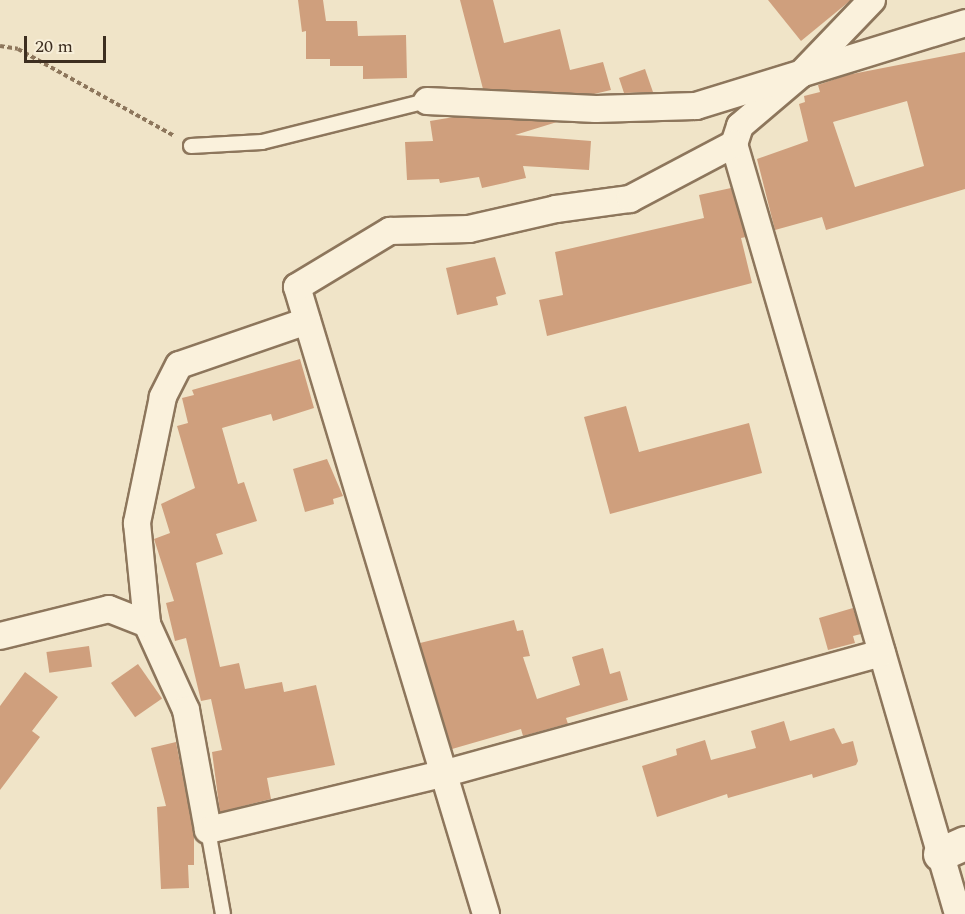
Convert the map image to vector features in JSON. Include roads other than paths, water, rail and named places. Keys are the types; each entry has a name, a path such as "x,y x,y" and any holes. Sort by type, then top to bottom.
{"street":[{"path":"872,0 801,74 740,126 734,144 882,653 952,849 958,914"},
{"path":"427,101 596,110 696,106 965,23"},
{"path":"486,914 446,773 297,287 390,231 469,229 556,209 630,199 734,144"},
{"path":"307,321 179,365 163,396 137,523 147,624 186,710 208,830 446,773 882,653"},
{"path":"0,636 110,609 147,624"}],"lane":[{"path":"191,146 262,142 427,101"},
{"path":"208,830 223,914"}]}
